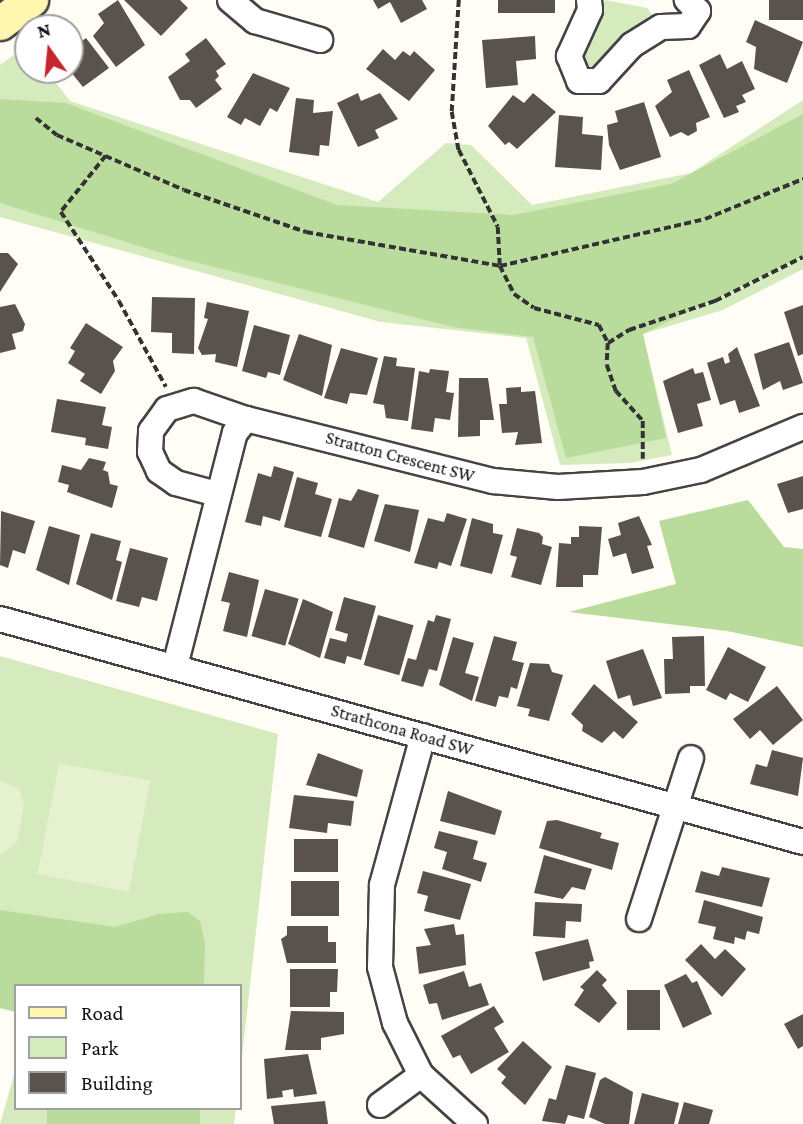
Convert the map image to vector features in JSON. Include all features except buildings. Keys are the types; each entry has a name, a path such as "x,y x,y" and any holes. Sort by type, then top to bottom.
{"street":[{"path":"0,23 31,0"},
{"path":"230,0 255,21 320,40"},
{"path":"589,0 590,10 569,56 579,80 599,81 632,46 662,27 688,26 698,11 687,0"},
{"name":"Stratton Crescent SW","path":"175,404 194,401 219,406 246,419 493,481 558,487 672,477 729,461 803,428"},
{"path":"175,404 160,415 151,431 154,462 176,483 217,494"},
{"path":"175,666 217,494 235,433 246,419"},
{"name":"Strathcona Road SW","path":"0,619 803,842"},
{"path":"423,736 382,885 378,940 389,1005 421,1075 475,1124"},
{"path":"639,919 691,758"},
{"path":"380,1105 421,1075"}],"path":[{"path":"459,0 452,112 458,150 498,227 500,266 514,294 534,308 599,325 608,343 607,365 616,391 643,421 643,462"},
{"path":"36,118 57,135 184,190 306,232 500,266 705,219 803,179"},
{"path":"106,156 61,212 119,301 175,404"},
{"path":"608,343 629,330 715,301 803,257"}],"green space":[{"path":"605,0 647,8 653,16 627,32 594,69 586,69 581,57 595,35"},
{"path":"14,55 14,84 57,84 70,101 378,202 446,143 471,145 532,205 691,173 803,100 803,269 723,310 643,334 672,455 630,463 560,465 526,338 381,322 0,217 0,65"},
{"path":"0,99 66,103 337,205 513,215 671,184 803,114 803,256 643,334 666,438 566,458 533,337 453,327 178,258 0,203"},
{"path":"748,500 784,547 803,549 803,647 727,631 569,612 676,584 659,521"},
{"path":"0,656 278,734 242,1057 242,984 14,984 14,1012 0,1008"},
{"path":"59,763 150,781 129,892 37,874"},
{"path":"0,781 19,789 24,805 17,842 0,856"},
{"path":"0,910 115,927 159,914 188,912 200,921 205,943 204,984 14,984 14,1012 0,1008"},
{"path":"14,1075 14,1110 236,1110 234,1124 0,1124"},
{"path":"47,1110 200,1110 200,1124 47,1124"}]}
